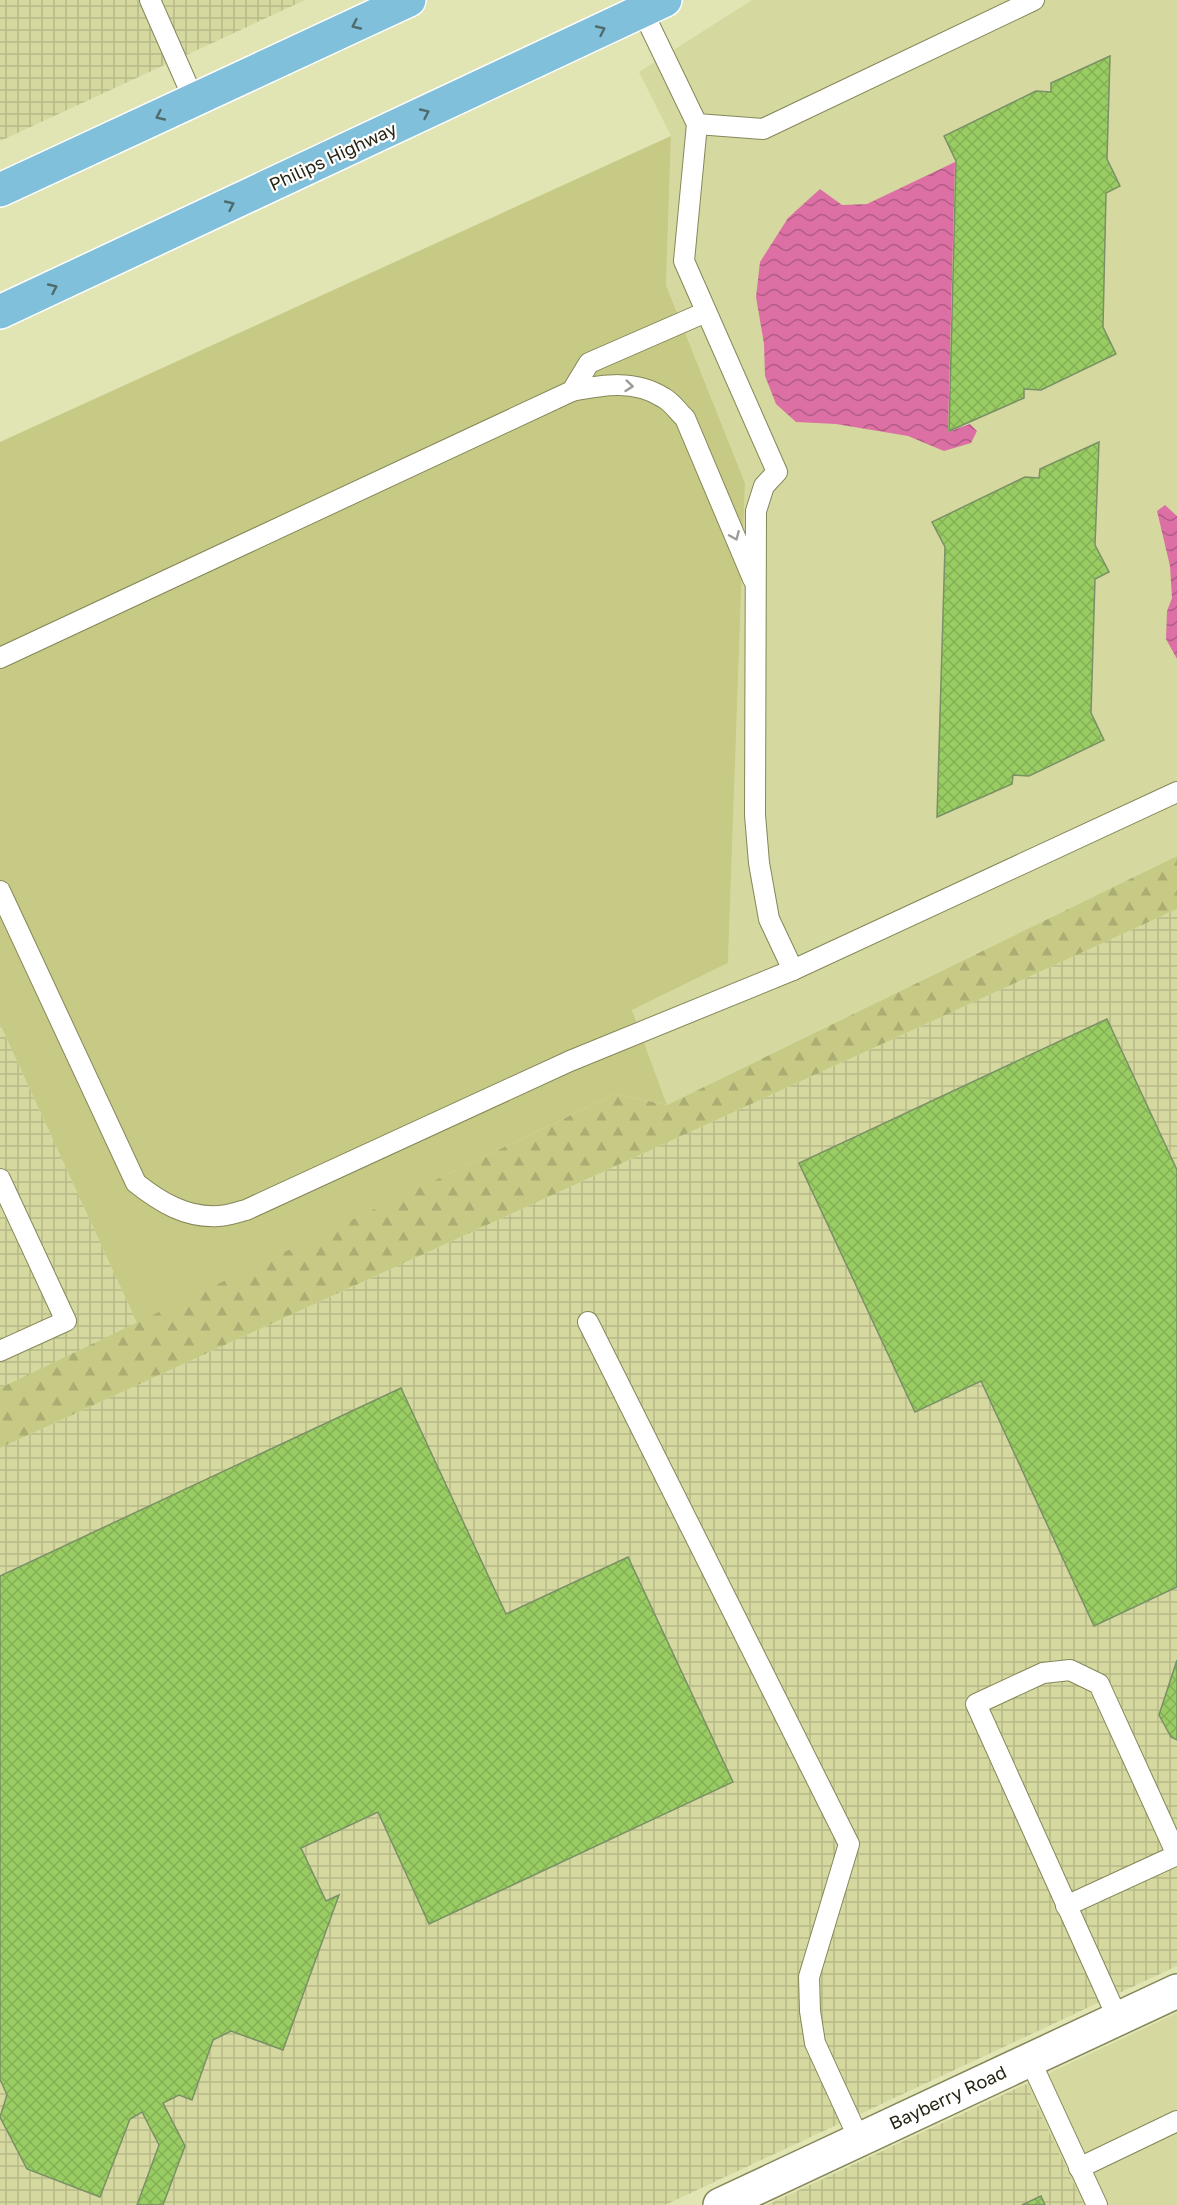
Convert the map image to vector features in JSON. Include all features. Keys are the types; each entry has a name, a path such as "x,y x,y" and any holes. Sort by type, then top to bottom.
{"main road":[{"path":"0,190 409,0"},
{"name":"Philips Highway","path":"0,312 648,3"}],"street":[{"name":"Bayberry Road","path":"739,2201 859,2139 1177,1991"}],"lane":[{"path":"150,0 194,100"},
{"path":"697,124 763,129 1034,0"},
{"path":"648,3 697,124 684,261 777,472 764,486 756,511 755,815 759,863 769,919 793,970"},
{"path":"572,391 589,363 705,312"},
{"path":"0,658 572,391 610,384 641,387 666,398 685,418 756,586"},
{"path":"0,891 136,1183 157,1200 185,1212 218,1216 246,1210 570,1061 793,970 1177,792"},
{"path":"0,1179 66,1321 0,1351"},
{"path":"588,1322 849,1844 809,1977 810,2011 815,2043 859,2139"},
{"path":"1066,1906 1177,1855 1099,1684 1070,1670 1043,1673 976,1704 1066,1906 1118,2019"},
{"path":"1030,2060 1097,2205"},
{"path":"1079,2168 1177,2121"}],"shaded area":[{"path":"0,0 305,0 0,141"},
{"path":"752,0 1177,0 1177,856 667,1105 632,1010 728,963 745,483 666,285 671,136 639,72"},
{"path":"1177,909 1177,1966 665,2205 0,2205 0,1448"},
{"path":"0,1024 137,1323 0,1388"},
{"path":"1177,2013 1177,2205 1084,2205 1026,2084"},
{"path":"1026,2084 1084,2205 767,2205"}],"green space":[{"path":"671,136 666,285 745,483 728,963 632,1010 667,1105 615,1094 137,1323 0,1024 0,442"},
{"path":"1177,856 1177,909 0,1448 0,1388 615,1094 667,1105"}],"water":[{"path":"955,162 948,432 970,424 977,431 971,443 944,451 908,436 836,424 796,422 776,404 765,376 764,344 756,297 760,262 788,218 820,189 842,205 867,204"},
{"path":"1165,505 1177,516 1177,659 1166,639 1167,611 1172,598 1170,566 1157,511"}],"building":[{"path":"1110,56 1107,159 1120,186 1106,193 1103,327 1116,354 1041,390 1024,389 1024,398 949,431 956,161 944,136 1036,91 1051,92 1051,83"},
{"path":"1099,442 1095,545 1109,572 1095,579 1091,713 1104,740 1029,776 1013,775 1012,784 937,817 945,547 932,522 1025,477 1039,478 1040,469"},
{"path":"1107,1019 1177,1170 1177,1587 1094,1626 981,1381 915,1412 799,1163"},
{"path":"401,1388 506,1614 628,1557 733,1782 429,1924 378,1812 301,1848 326,1901 339,1895 283,2050 231,2031 213,2040 192,2100 179,2095 163,2103 185,2146 163,2205 137,2205 159,2145 142,2112 130,2119 100,2197 27,2169 0,2117 7,2095 0,2079 0,1576"},
{"path":"1177,1660 1177,1740 1171,1737 1159,1715"},
{"path":"1041,2196 1045,2205 1022,2205"}]}
